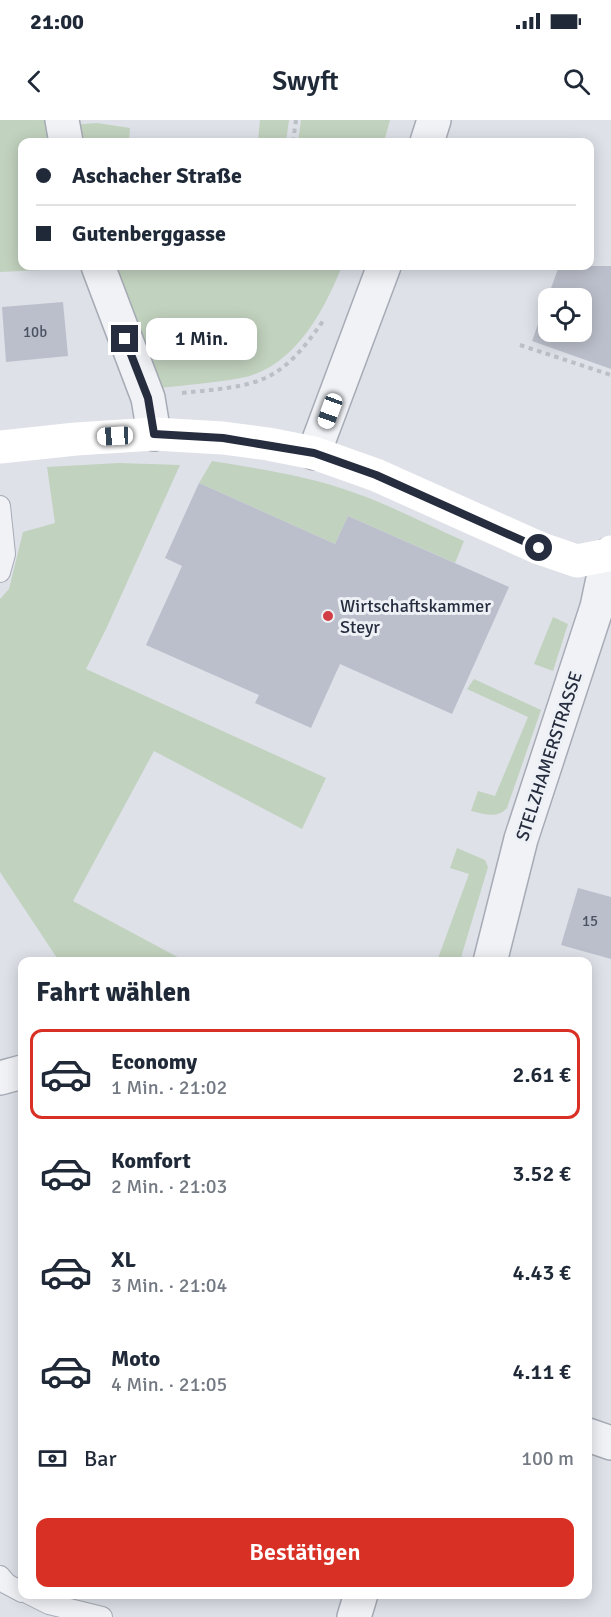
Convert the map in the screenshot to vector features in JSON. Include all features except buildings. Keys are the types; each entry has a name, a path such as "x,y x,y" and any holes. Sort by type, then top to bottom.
{"street":[{"path":"62,120 65,138"},
{"path":"428,138 434,120"},
{"path":"100,270 148,398 154,434"},
{"path":"314,453 383,270"},
{"path":"0,447 154,434 223,438 314,453 376,475 539,548 577,561 610,557"},
{"name":"STELZHAMERSTRASSE","path":"491,957 521,839 597,607 610,557"},
{"path":"0,1078 18,1073"},
{"path":"592,1437 611,1443"},
{"path":"354,1617 359,1599"}],"lane":[{"path":"0,506 5,554 0,572"},
{"path":"0,1576 7,1584 18,1590"},
{"path":"39,1599 49,1604 102,1617"}],"path":[{"path":"294,138 296,120"},
{"path":"148,398 242,387 265,380 284,367 307,344 330,310"},
{"path":"520,345 611,375"}],"green space":[{"path":"0,120 46,120 50,138 18,138 18,270 42,270 0,272"},
{"path":"260,120 289,120 287,138 258,138"},
{"path":"301,120 390,120 385,138 299,138"},
{"path":"97,123 130,128 129,138 75,138 71,125"},
{"path":"120,270 340,270 316,319 292,350 277,363 241,378 158,388 114,272"},
{"path":"212,461 284,474 338,487 383,504 464,541 455,563 348,516 335,544 199,483"},
{"path":"119,463 180,465 86,669 326,778 302,829 154,751 73,901 178,957 56,957 0,872 0,599 9,589 23,532 55,523 47,467"},
{"path":"553,617 568,624 553,671 534,664"},
{"path":"474,679 541,710 507,808 495,815 471,811 478,791 495,796 528,717 467,689"},
{"path":"457,848 485,860 488,867 461,957 438,957 469,874 450,868"}],"place":[{"name":"Wirtschaftskammer Steyr","path":"328,616"}],"route":[{"path":"125,339 148,398 154,434 223,438 314,453 376,475 539,548"}]}
